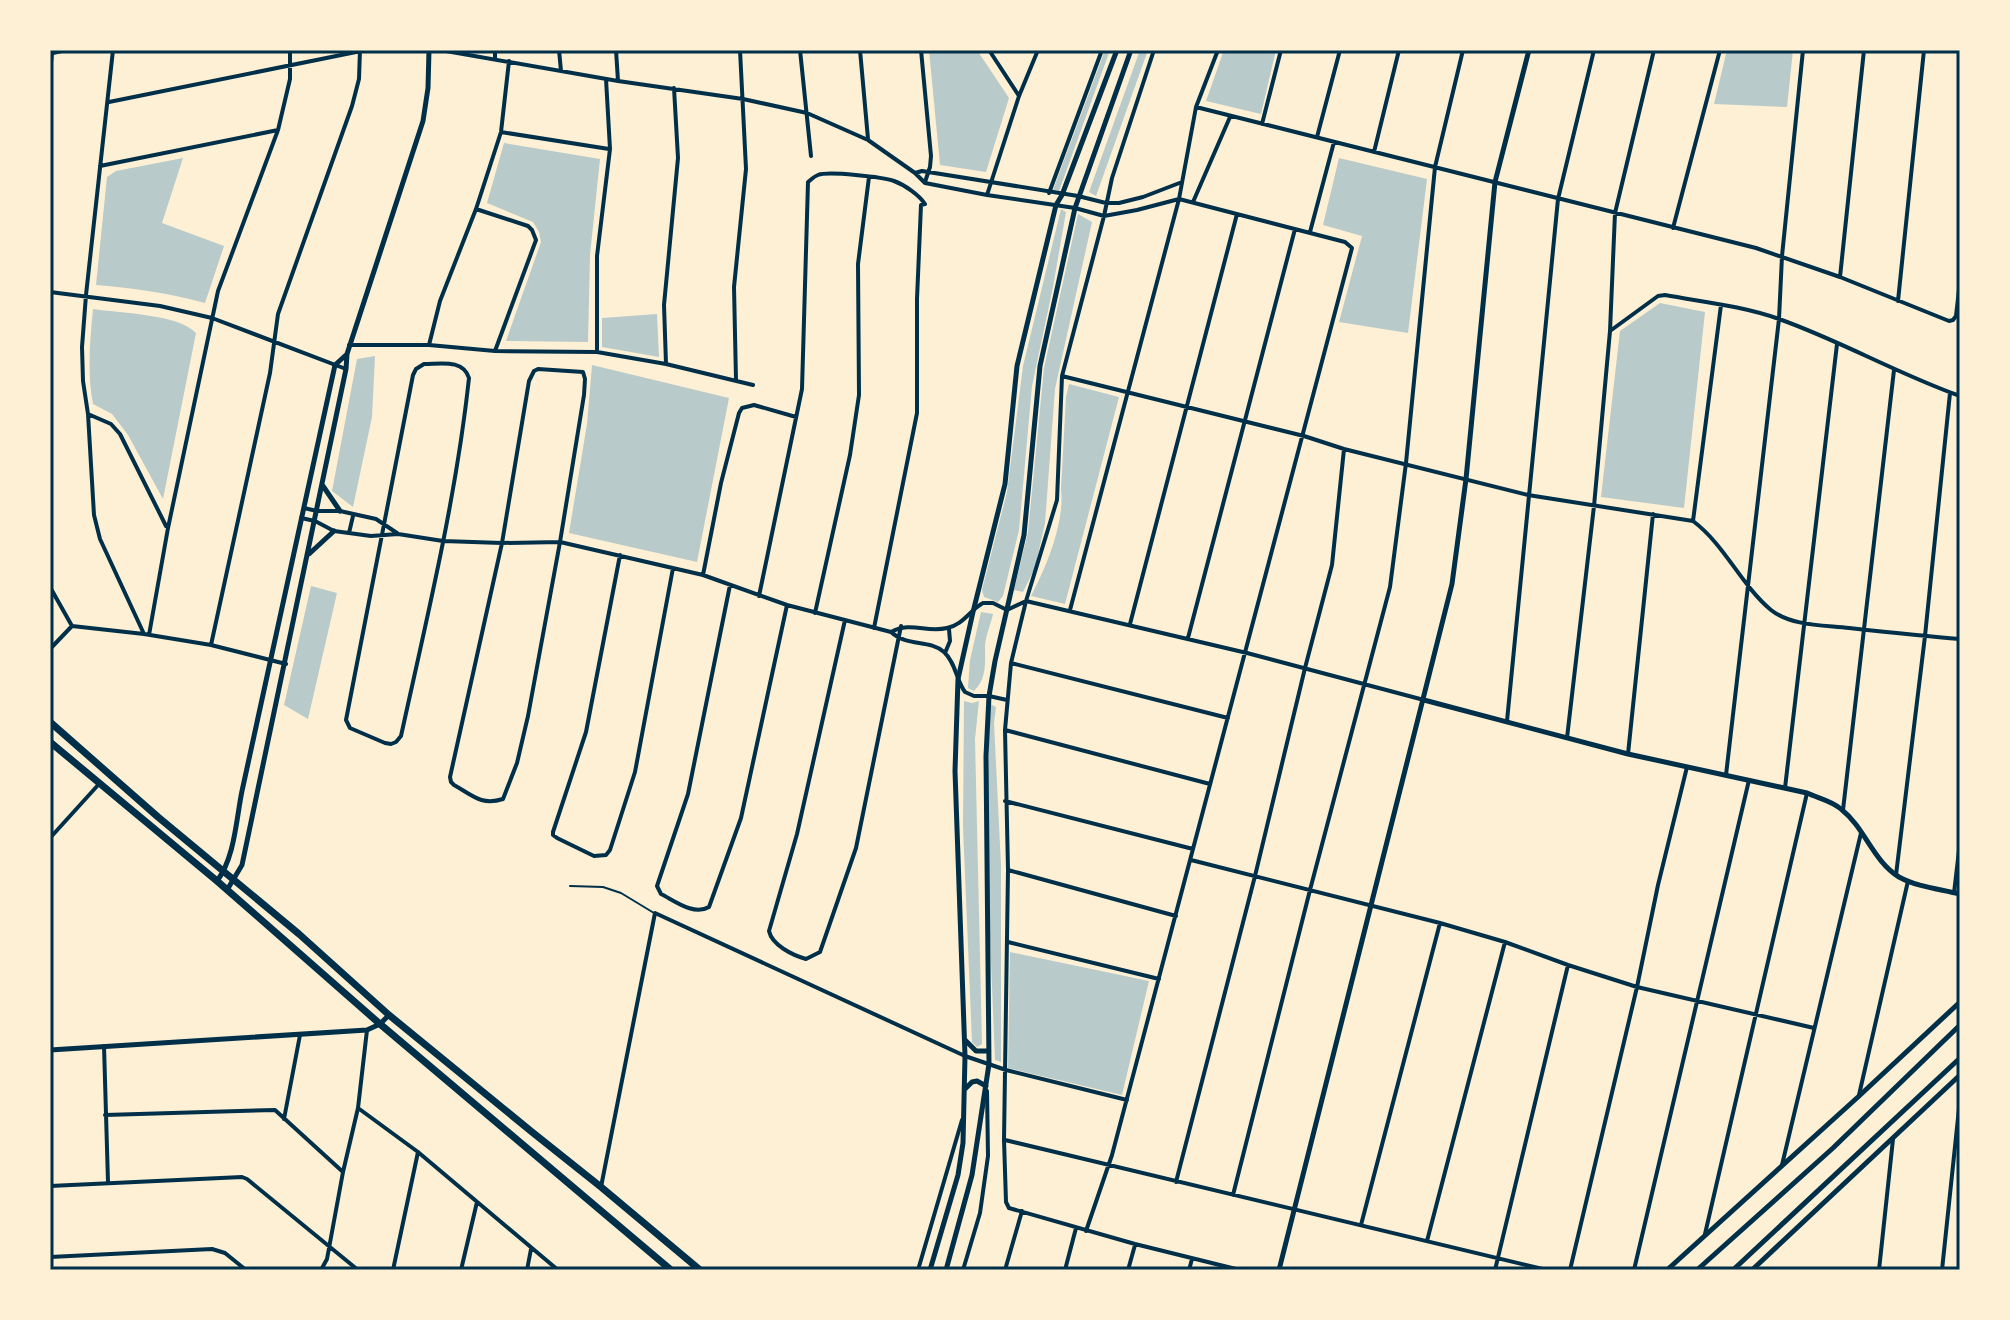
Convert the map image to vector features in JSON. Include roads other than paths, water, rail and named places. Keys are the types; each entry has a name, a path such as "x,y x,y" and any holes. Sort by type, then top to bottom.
{"main road":[{"path":"50,722 299,934 389,1015 700,1270"},
{"path":"50,742 671,1270"}],"street":[{"path":"50,72 51,53 66,50"},
{"path":"113,50 86,295 83,381 94,515 100,539 146,634"},
{"path":"146,634 218,291 278,130 287,96 290,50"},
{"path":"108,102 360,50 386,50"},
{"path":"211,645 270,373 278,314 352,106 359,79 360,50"},
{"path":"227,890 242,865 323,486 349,345 423,121 429,50"},
{"path":"440,50 743,99 807,113 868,140 925,183 1075,208 1104,216 1179,199 1310,232 1351,246 1304,436 1127,1100 1109,1166 1086,1231"},
{"path":"495,50 495,59"},
{"path":"559,50 561,71"},
{"path":"616,50 618,81"},
{"path":"736,380 734,287 746,169 740,50"},
{"path":"800,50 811,156"},
{"path":"860,50 868,140"},
{"path":"921,50 931,156 925,183"},
{"path":"989,50 1019,96"},
{"path":"987,195 1019,96 1038,50"},
{"path":"1049,193 1102,50"},
{"path":"930,1270 958,1175 963,1143 965,1039 955,771 958,679 1005,484 1017,366 1056,205 1117,50"},
{"path":"946,1270 972,1175 989,1064 986,756 989,696 1024,535 1040,366 1078,196 1131,50"},
{"path":"1154,50 1112,178 1062,376 1057,500 1026,601 1011,663 1005,730 1008,870 1006,1202 1009,1208 1086,1231 1240,1270"},
{"path":"1070,610 1179,199 1196,107 1218,50"},
{"path":"1262,124 1281,50"},
{"path":"1317,137 1340,50"},
{"path":"1374,152 1399,50"},
{"path":"1233,1195 1390,587 1406,463 1435,167 1463,50"},
{"path":"1279,1270 1452,584 1466,479 1495,182 1529,50"},
{"path":"1507,721 1558,199 1594,50"},
{"path":"1567,738 1594,506 1610,331 1615,213 1654,50"},
{"path":"1673,228 1720,50"},
{"path":"1726,775 1779,319 1782,256 1803,50"},
{"path":"1840,277 1864,50"},
{"path":"1898,301 1924,50"},
{"path":"429,345 440,301 476,209 501,132 509,61"},
{"path":"597,352 597,256 610,149 606,79"},
{"path":"666,364 664,305 678,158 674,88"},
{"path":"1196,107 1782,256 1949,321 1956,316 1960,281"},
{"path":"1193,202 1230,116"},
{"path":"100,166 278,130"},
{"path":"501,132 610,149"},
{"path":"1310,232 1334,142"},
{"path":"759,596 802,389 808,182 823,173 895,181 920,197 925,204 921,205 917,299 917,413 874,628"},
{"path":"915,173 1078,196 1106,203 1143,197 1182,182"},
{"path":"815,613 850,455 859,395 858,264 869,177"},
{"path":"1049,193 1056,205"},
{"path":"476,209 528,226 536,240 495,351"},
{"path":"1130,624 1237,214"},
{"path":"1188,638 1295,229"},
{"path":"50,292 160,306 212,318 346,369"},
{"path":"1610,331 1658,296 1721,305 1779,319 1960,396"},
{"path":"1693,521 1721,305"},
{"path":"1785,788 1837,344"},
{"path":"349,345 597,352 666,364 753,385"},
{"path":"217,881 224,871 234,836 335,365 347,354"},
{"path":"424,364 459,365 468,372 469,378 463,437 401,736 391,744 350,728 346,720 384,523 416,369 424,364"},
{"path":"538,369 583,372 584,395 528,716 517,763 503,799 489,802 481,801 454,785 450,777 502,543 529,381 538,369"},
{"path":"1843,810 1894,370"},
{"path":"1062,376 1528,495 1693,521 1710,536 1773,612 1784,617 1864,630 1960,639"},
{"path":"1896,875 1950,393"},
{"path":"703,575 739,413 742,408 754,405 796,417"},
{"path":"88,414 111,424 120,434 168,528"},
{"path":"1176,1182 1332,565 1344,449"},
{"path":"323,486 340,511"},
{"path":"304,508 340,511 376,519 398,534"},
{"path":"1628,754 1653,514"},
{"path":"349,533 353,515"},
{"path":"301,518 334,531 381,536 398,534 443,541 502,543 560,542 703,575 787,605 891,632 899,639 935,647 945,653 953,664 961,687 968,695 1007,700"},
{"path":"308,555 334,531"},
{"path":"620,555 586,732 553,832 557,838 594,856 606,855 610,850 635,772 673,568"},
{"path":"730,585 688,794 657,886 661,894 696,910 709,907 741,818 787,605"},
{"path":"50,587 72,626"},
{"path":"1007,610 1026,601 1070,610 1247,653 1628,754 1807,793 1843,810 1876,855 1896,875 1957,893 1960,842"},
{"path":"891,632 901,626 949,628 983,603 993,603 1007,610"},
{"path":"845,620 797,834 769,931 773,941 806,959 820,952 856,848 901,626"},
{"path":"72,626 211,645 286,664"},
{"path":"50,649 72,626"},
{"path":"945,653 950,641 949,628"},
{"path":"1011,663 1228,718"},
{"path":"1005,730 1210,784"},
{"path":"1570,1270 1687,767"},
{"path":"1634,1270 1749,780"},
{"path":"50,838 99,784"},
{"path":"1705,1236 1807,793"},
{"path":"1005,801 1194,849"},
{"path":"1781,1167 1861,833"},
{"path":"1191,860 1440,923 1637,987 1814,1028"},
{"path":"1008,870 1176,916"},
{"path":"1858,1097 1908,881"},
{"path":"601,1187 655,913 965,1056 1006,1070 1127,1100"},
{"path":"1361,1225 1440,923"},
{"path":"1008,942 1159,979"},
{"path":"1427,1241 1505,942"},
{"path":"1495,1270 1568,965"},
{"path":"1667,1270 1960,1002"},
{"path":"50,1050 367,1030 389,1015"},
{"path":"1697,1270 1833,1148 1960,1025"},
{"path":"321,1270 327,1259 358,1108 367,1030"},
{"path":"284,1119 300,1035"},
{"path":"965,1039 976,1051 989,1051"},
{"path":"104,1046 108,1182"},
{"path":"1733,1270 1960,1058"},
{"path":"1752,1270 1960,1075"},
{"path":"964,1090 977,1081 987,1086"},
{"path":"963,1270 980,1213 988,1156 987,1086"},
{"path":"1942,1270 1960,1099"},
{"path":"358,1108 418,1152 558,1270"},
{"path":"105,1115 275,1110 343,1172"},
{"path":"918,1270 964,1114"},
{"path":"1879,1270 1893,1139"},
{"path":"1004,1140 1547,1270"},
{"path":"393,1270 418,1152"},
{"path":"50,1186 242,1177 358,1270"},
{"path":"461,1270 477,1202"},
{"path":"1005,1270 1022,1211"},
{"path":"1065,1270 1076,1228"},
{"path":"1128,1270 1135,1244"},
{"path":"527,1270 531,1248"},
{"path":"50,1257 212,1249 225,1253 246,1270"},
{"path":"1189,1270 1192,1259"}],"lane":[{"path":"570,886 603,887 621,893 655,913"}]}
